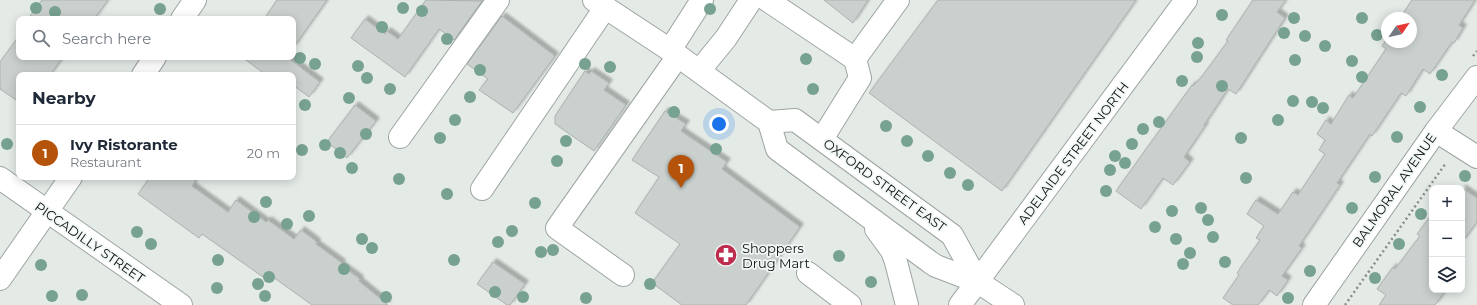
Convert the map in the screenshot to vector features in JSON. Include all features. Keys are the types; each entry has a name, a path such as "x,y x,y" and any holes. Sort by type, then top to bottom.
{"main road":[{"path":"184,16 195,0"},
{"path":"400,137 498,0"},
{"path":"623,275 557,228 674,53 702,0"},
{"path":"699,71 726,38 751,0"},
{"path":"767,0 855,58 860,78 822,139"},
{"path":"855,58 898,0"},
{"name":"ADELAIDE STREET NORTH","path":"960,305 1186,0"},
{"path":"482,189 599,4 674,53 769,122"},
{"path":"144,72 153,60"},
{"name":"BALMORAL AVENUE","path":"1314,305 1436,131 1477,77"},
{"name":"OXFORD STREET EAST","path":"978,282 952,235 796,120 769,122 777,149 936,266 978,282 1013,305"},
{"path":"1436,131 1477,158"},
{"name":"PICCADILLY STREET","path":"0,178 181,305"},
{"path":"0,279 69,180"},
{"path":"870,218 894,257 907,305"},
{"path":"808,273 850,305"}],"path":[{"path":"1345,305 1446,163"}],"building":[{"path":"42,0 108,0 96,16 30,16"},
{"path":"277,0 327,0 296,44 296,16 266,16"},
{"path":"426,0 482,1 454,40 439,29 405,77 351,38 365,19 385,34 387,31 398,39"},
{"path":"824,0 868,0 853,23"},
{"path":"938,0 1136,0 1002,191 869,93"},
{"path":"1253,0 1286,0 1277,12 1285,18 1236,94 1228,89 1184,157 1190,162 1173,185 1163,178 1141,209 1116,191 1192,85 1193,86 1200,79 1228,41 1226,40"},
{"path":"1412,0 1475,0 1459,25 1463,28 1454,43 1452,42 1430,74 1423,69 1406,96 1401,93 1372,136 1370,134 1337,183 1340,185 1299,246 1302,248 1282,276 1288,280 1277,296 1269,290 1258,305 1233,305 1223,298 1239,275 1237,273 1260,240 1256,238 1264,226 1247,214 1256,200 1278,214 1293,192 1298,195 1325,154 1319,150 1325,140 1317,134 1326,120 1331,124 1349,95 1353,98 1386,49 1385,48 1417,48 1417,12 1404,12"},
{"path":"502,16 555,56 513,113 479,90 488,79 467,64"},
{"path":"16,40 16,60 61,60 52,72 16,72 16,100 0,89 0,62"},
{"path":"246,60 291,60 320,82 309,97 296,87 296,72 262,72"},
{"path":"585,71 589,74 591,71 609,83 604,90 626,105 594,151 555,124 555,116"},
{"path":"355,105 376,121 347,158 327,142"},
{"path":"665,111 686,124 681,131 727,162 722,169 800,227 746,305 682,305 652,283 680,244 635,213 659,177 632,160"},
{"path":"148,180 196,180 192,186 228,212 236,200 266,222 268,220 294,239 301,230 317,242 316,244 342,263 341,265 360,279 359,281 388,305 312,305 266,272 263,277 202,234 199,238 138,194"},
{"path":"1465,190 1477,198 1477,222 1465,238"},
{"path":"1429,218 1429,293 1444,293 1435,305 1379,305 1386,295 1377,289 1393,267 1395,269 1420,236 1417,234"},
{"path":"493,262 525,284 510,305 507,305 477,284"}],"place":[{"name":"Ivy Ristorante","path":"681,188"},
{"name":"Shoppers Drug Mart","path":"726,255"}]}
